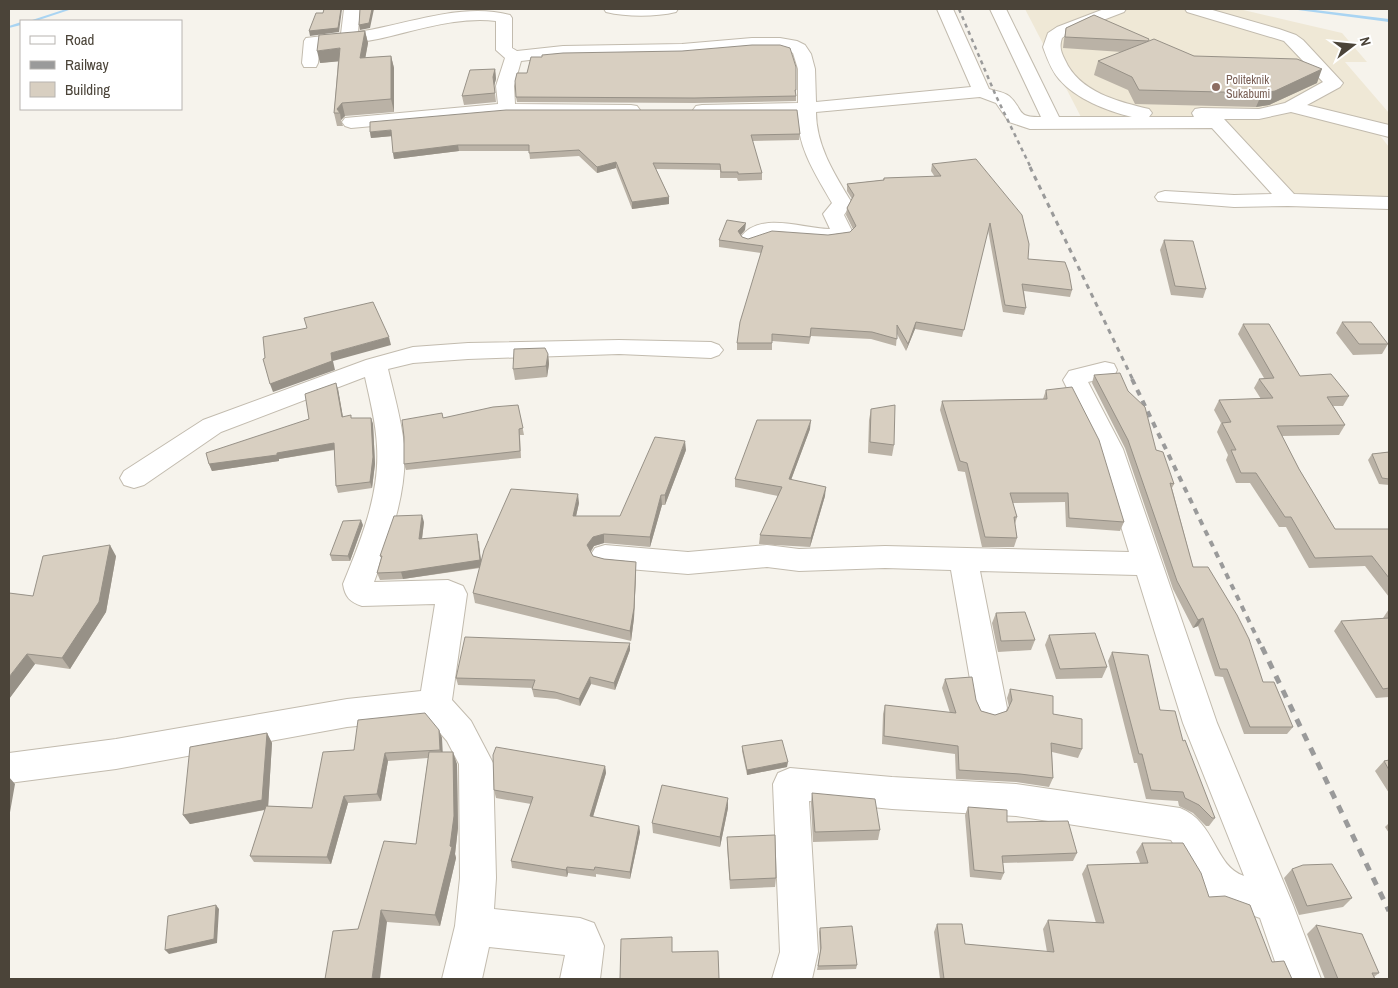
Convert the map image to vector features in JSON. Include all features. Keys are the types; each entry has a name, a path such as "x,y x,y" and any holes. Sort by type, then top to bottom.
{"street":[{"path":"349,38 352,9"},
{"path":"612,9 640,11 670,9"},
{"path":"945,9 982,92"},
{"path":"998,9 1053,123"},
{"path":"1118,9 1062,30 1054,36 1051,47 1065,76 1110,105 1139,113 1259,114 1291,107 1334,83 1297,43 1274,32 1193,9"},
{"path":"640,11 643,49"},
{"path":"310,63 312,41 349,38 444,20 500,16 504,18 504,50 508,55 514,56 643,49 683,50 764,42 798,48 803,54 806,68 806,124 812,147 842,203 842,206 833,214 842,233 827,236 773,229 757,233 751,238"},
{"path":"507,110 505,86 514,56"},
{"path":"684,110 807,108 982,92 1002,99 1011,114 1020,121 1030,123 1216,122 1223,127 1288,200"},
{"path":"1291,107 1389,131 1389,136"},
{"path":"351,122 507,110 645,110"},
{"path":"1165,197 1234,201 1288,200 1389,203"},
{"path":"134,478 212,426 375,365 413,355 468,351 552,350 619,346 711,350"},
{"path":"375,365 390,445 389,481 379,530 358,584 359,591 362,594 448,592 452,594 435,704"},
{"path":"1106,370 1078,377 1075,380 1110,449 1146,564 1200,723 1274,904 1301,979"},
{"path":"605,556 688,563 767,556 799,560 885,557 1146,564"},
{"path":"963,558 992,708"},
{"path":"9,768 116,754 347,713 435,704"},
{"path":"435,704 459,731 476,763 478,878 474,926 462,979"},
{"path":"792,979 798,952 798,916 790,784 892,793 1016,800 1180,826 1188,833 1218,883 1223,887 1274,904"},
{"path":"474,926 580,936 586,947 580,979"}],"shaded area":[{"name":"Politeknik Sukabumi","path":"1025,9 1239,9 1342,33 1367,62 1345,62 1389,113 1389,127 1378,133 1389,147 1389,199 1276,195 1211,120 1081,117"}],"building":[{"path":"324,9 341,9 338,28 309,31 316,13 323,13"},
{"path":"360,9 372,9 369,23 359,25"},
{"path":"1094,15 1149,39 1148,41 1065,37 1066,28"},
{"path":"365,31 360,58 391,56 391,99 342,103 337,109 340,113 334,113 340,48 317,51 319,35"},
{"path":"1154,39 1194,56 1297,59 1322,69 1275,91 1262,93 1139,90 1132,77 1098,61"},
{"path":"752,45 780,45 790,48 796,67 796,96 694,98 516,97 515,81 517,73 527,73 531,57 563,53 682,51"},
{"path":"495,69 493,77 495,93 462,96 470,70"},
{"path":"506,110 797,110 800,134 751,135 762,173 738,174 738,172 721,172 720,164 653,163 669,197 632,202 616,162 597,167 579,150 529,153 529,145 458,145 393,153 391,130 370,132 370,122"},
{"path":"976,159 1022,215 1029,244 1028,259 1065,262 1072,290 1022,284 1026,308 1005,305 990,223 964,330 916,322 908,344 897,325 897,339 872,332 811,328 810,337 772,334 772,343 737,343 740,322 763,246 719,240 727,220 746,223 738,231 742,237 748,239 772,231 828,235 850,232 856,226 847,208 854,195 847,184 884,180 884,178 941,176 932,164"},
{"path":"1164,240 1193,241 1206,289 1175,286"},
{"path":"373,302 389,337 331,353 332,361 270,384 263,359 265,358 263,337 307,328 304,318"},
{"path":"1342,322 1371,322 1388,344 1359,344"},
{"path":"1243,324 1269,324 1300,376 1331,374 1349,396 1327,397 1345,425 1277,426 1299,469 1335,529 1389,529 1389,578 1372,556 1315,558 1291,517 1285,517 1256,473 1241,473 1231,450 1236,450 1222,423 1231,422 1219,400 1273,398 1259,379 1274,378"},
{"path":"545,348 548,354 546,366 513,369 514,349"},
{"path":"1120,373 1128,391 1145,407 1156,450 1163,452 1174,484 1170,483 1193,567 1208,567 1249,639 1263,682 1274,682 1293,727 1250,727 1227,669 1220,669 1203,618 1198,620 1177,581 1128,440 1094,375"},
{"path":"336,383 342,417 351,415 351,418 371,418 373,457 370,482 336,486 334,443 277,453 277,455 209,464 206,453 309,419 305,394"},
{"path":"1072,387 1099,440 1124,522 1069,518 1068,493 1010,493 1017,517 1014,517 1017,538 985,537 967,463 960,461 942,401 1047,399 1046,390"},
{"path":"518,405 523,428 519,429 520,451 404,464 402,420 442,413 443,418 493,407"},
{"path":"895,405 894,445 870,442 871,409"},
{"path":"757,420 811,420 789,479 826,487 811,538 760,535 782,487 735,479"},
{"path":"655,437 685,441 665,495 661,495 650,537 604,534 593,537 587,545 593,556 636,562 634,608 630,631 473,593 484,550 511,489 578,494 573,516 620,516"},
{"path":"1389,452 1389,479 1382,478 1372,454"},
{"path":"422,515 419,539 477,534 480,560 401,572 377,573 382,556 380,556 394,516"},
{"path":"361,520 348,556 330,555 343,521"},
{"path":"110,545 99,602 62,658 27,654 9,677 9,593 33,596 43,556"},
{"path":"1025,612 1035,640 1001,641 996,613"},
{"path":"1389,618 1389,688 1383,689 1341,621"},
{"path":"1095,633 1107,667 1060,669 1049,635"},
{"path":"465,637 630,643 614,683 590,677 579,699 555,692 532,689 535,680 456,678"},
{"path":"1112,652 1148,655 1160,710 1175,711 1183,741 1185,740 1215,818 1212,818 1199,805 1185,798 1183,792 1151,790 1142,754 1139,754"},
{"path":"972,677 976,700 981,711 995,715 1007,711 1012,700 1010,689 1053,696 1053,714 1082,719 1082,749 1051,743 1053,778 959,770 958,746 884,736 885,705 956,713 945,679"},
{"path":"425,713 439,730 440,750 385,753 377,794 344,796 327,857 250,856 266,806 312,808 323,752 354,750 358,720"},
{"path":"267,733 262,800 183,815 190,747"},
{"path":"782,740 788,762 747,770 742,746"},
{"path":"496,747 605,766 590,816 639,826 630,872 595,867 594,870 567,867 566,870 511,861 533,797 494,790 493,755"},
{"path":"429,752 453,752 454,816 450,846 452,847 435,915 381,910 372,979 325,979 333,931 358,929 384,841 416,844"},
{"path":"1389,760 1389,770 1384,761"},
{"path":"662,785 728,798 720,837 652,823"},
{"path":"812,793 875,799 880,830 815,832"},
{"path":"968,807 1007,810 1007,822 1068,821 1077,853 1002,856 1004,873 974,870"},
{"path":"775,835 776,878 730,880 727,837"},
{"path":"1142,843 1183,843 1201,873 1209,897 1225,896 1250,905 1272,962 1284,961 1292,979 944,979 937,924 962,924 965,944 1054,952 1048,920 1104,923 1087,865 1148,863"},
{"path":"1332,864 1352,898 1307,906 1292,869 1303,865"},
{"path":"216,905 214,939 165,950 168,916"},
{"path":"1316,925 1362,934 1379,973 1372,973 1375,979 1338,979"},
{"path":"852,926 857,965 818,966 821,948 820,928"},
{"path":"672,937 672,952 718,951 719,979 620,979 621,939"}],"waterway":[{"path":"35,20 70,9"},
{"path":"1298,9 1389,21"},
{"path":"9,27 20,24"}],"railway":[{"path":"959,9 996,96 1031,168"},
{"path":"1030,167 1133,380"},
{"path":"1132,379 1262,648"},
{"path":"1262,647 1389,911"}],"place":[{"name":"Politeknik Sukabumi","path":"1216,87"}]}
